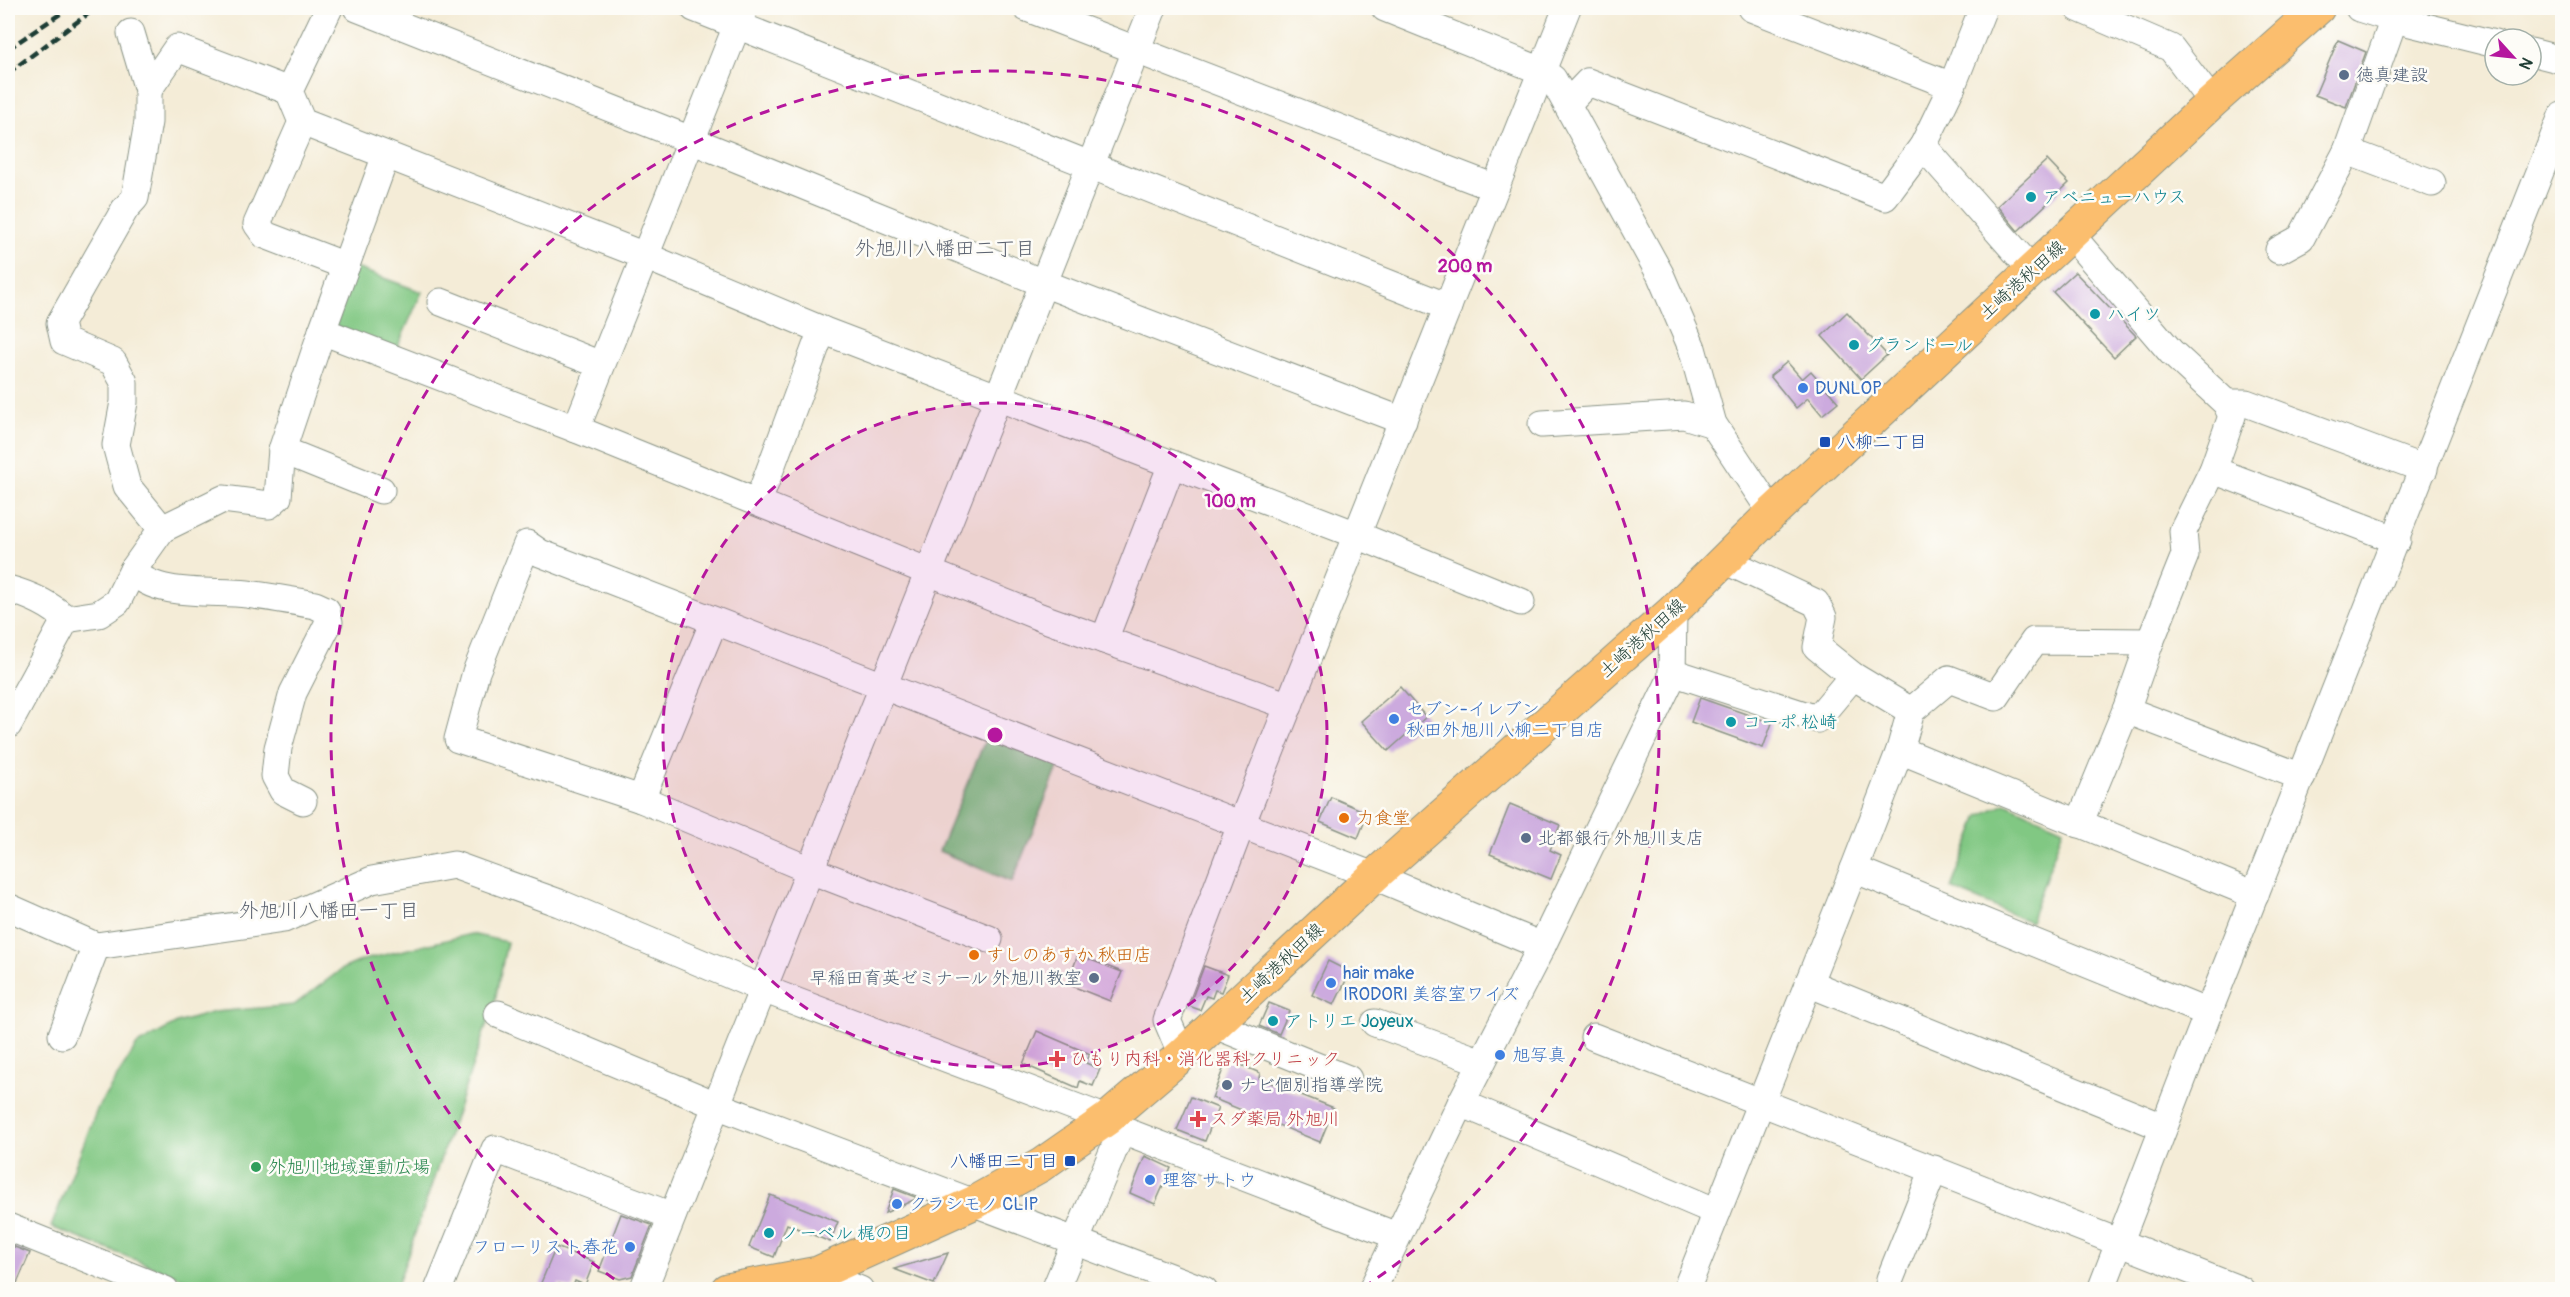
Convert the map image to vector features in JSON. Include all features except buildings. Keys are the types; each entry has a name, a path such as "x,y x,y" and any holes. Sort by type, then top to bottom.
{"main road":[{"name":"土崎港秋田線","path":"727,1290 818,1273 975,1202 1115,1124 1182,1056 1374,876 1672,611 1772,513 2032,270 2212,102 2318,8"}],"street":[{"path":"289,91 328,8"},
{"path":"357,8 1043,283 1403,421"},
{"path":"694,8 740,16 1090,166 1448,307"},
{"path":"1028,8 1495,188"},
{"path":"643,1290 1153,8"},
{"path":"1385,8 1542,71 1553,79 1660,274 1692,348 1713,424 1772,513"},
{"path":"1182,1056 1167,1020 1241,825 1567,8"},
{"path":"1750,8 1952,86"},
{"path":"1567,104 1588,82 1885,197 1923,146 1952,86 1983,8"},
{"path":"2078,8 2171,48 2212,102"},
{"path":"2359,8 2483,41"},
{"path":"576,429 740,16"},
{"path":"2279,250 2301,238 2347,151 2394,19"},
{"path":"131,33 148,90 148,123 135,198 125,209 60,324 64,341 113,362 124,382 124,402 116,445 127,486 162,529"},
{"path":"148,90 177,48 289,91 302,122 645,256 822,330 1357,535 1521,602"},
{"path":"2543,55 2562,60"},
{"path":"2101,1290 2118,1241 2397,540 2562,116"},
{"path":"302,122 257,224 265,235 346,266"},
{"path":"1923,146 2032,270"},
{"path":"2347,151 2432,183"},
{"path":"66,619 99,614 117,602 133,570 162,529 223,499 268,505 278,497 282,450 322,331 386,155"},
{"path":"2071,236 2171,352 2226,403 2232,416 2213,470 2183,531 2185,555 2126,710 2079,824"},
{"path":"441,302 601,365"},
{"path":"758,502 822,330"},
{"path":"322,331 576,429 1040,617 1289,706"},
{"path":"2226,403 2246,403 2424,469"},
{"path":"1542,424 1684,415 1713,424"},
{"path":"282,450 381,490"},
{"path":"1104,640 1172,464"},
{"path":"2213,470 2397,540"},
{"path":"988,939 810,870 641,799 458,739 476,672 527,544 540,553 1374,876 1542,946"},
{"path":"1724,560 1816,603 1823,617 1817,647 1853,676 1911,711"},
{"path":"133,570 140,580 189,593 245,594 315,605 326,610 329,622 293,693 278,748 275,776 283,791 303,801"},
{"path":"8,589 27,594 54,607 66,619"},
{"path":"1372,1290 1461,1103 1542,946 1666,688 1672,672 1672,611"},
{"path":"8,725 66,619"},
{"path":"641,799 714,621"},
{"path":"1686,1290 1854,869 1900,750 1911,711 1949,679 1996,697 2034,641 2150,642"},
{"path":"1672,672 1816,719 1853,676"},
{"path":"2126,710 2302,777"},
{"path":"1900,750 2255,895"},
{"path":"8,907 96,946 284,919 372,880 454,865 560,903 763,989 1115,1124 1397,1236"},
{"path":"1854,869 2208,1013"},
{"path":"62,1035 96,946"},
{"path":"1808,983 2163,1127"},
{"path":"498,1014 716,1105 1204,1290"},
{"path":"1375,1023 1482,1062"},
{"path":"1215,1025 1348,1079"},
{"path":"1593,1037 2241,1290"},
{"path":"1461,1103 1717,1212"},
{"path":"1055,1290 1076,1240 1115,1124"},
{"path":"438,1290 495,1149 672,1216"},
{"path":"1890,1279 1935,1169"},
{"path":"8,1227 165,1290"},
{"path":"818,1273 860,1290"}],"green space":[{"path":"356,268 422,292 396,350 335,326"},
{"path":"987,736 1059,765 1012,882 939,851"},
{"path":"2005,803 2063,829 2030,922 1951,888 1979,816"},
{"name":"外旭川地域運動広場","path":"471,934 507,942 495,1000 396,1289 210,1289 51,1227 98,1107 137,1045 177,1023 214,1012 294,1005 342,969 363,960"}],"railway":[{"path":"8,49 69,8"},
{"path":"8,73 96,8"}],"place":[{"name":"徳真建設","path":"2344,75"},
{"name":"アベニューハウス","path":"2031,197"},
{"name":"ハイツ","path":"2095,314"},
{"name":"グランドール","path":"1854,345"},
{"name":"DUNLOP","path":"1803,388"},
{"name":"八柳二丁目","path":"1825,442"},
{"name":"セブン-イレブン 秋田外旭川八柳二丁目店","path":"1394,719"},
{"name":"コーポ 松崎","path":"1731,722"},
{"name":"力食堂","path":"1344,818"},
{"name":"北都銀行 外旭川支店","path":"1526,838"},
{"name":"すしのあすか 秋田店","path":"974,955"},
{"name":"早稲田育英ゼミナール 外旭川教室","path":"1094,978"},
{"name":"hair make IRODORI 美容室ワイズ","path":"1331,983"},
{"name":"アトリエ Joyeux","path":"1273,1021"},
{"name":"旭写真","path":"1500,1055"},
{"name":"ひもり内科・消化器科クリニック","path":"1057,1059"},
{"name":"ナビ個別指導学院","path":"1227,1085"},
{"name":"スダ薬局 外旭川","path":"1198,1119"},
{"name":"八幡田二丁目","path":"1070,1161"},
{"name":"外旭川地域運動広場","path":"256,1167"},
{"name":"理容 サトウ","path":"1150,1180"},
{"name":"クラシモノ CLIP","path":"897,1204"},
{"name":"ノーベル 梶の目","path":"769,1233"},
{"name":"フローリスト春花","path":"630,1247"}],"district":[{"name":"外旭川八幡田二丁目","path":"945,248"},
{"name":"外旭川八幡田一丁目","path":"329,910"}]}
